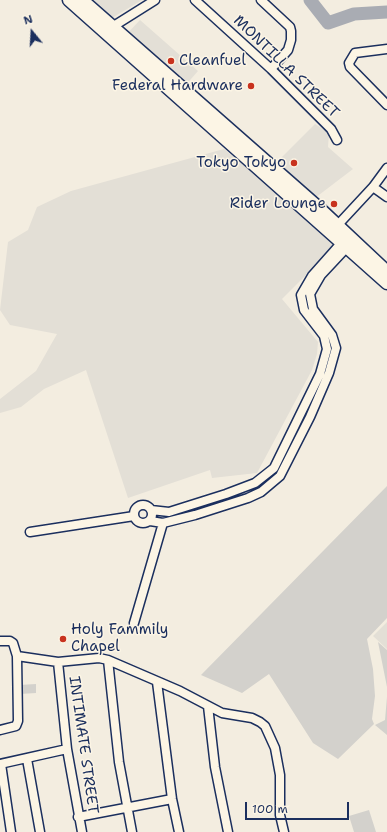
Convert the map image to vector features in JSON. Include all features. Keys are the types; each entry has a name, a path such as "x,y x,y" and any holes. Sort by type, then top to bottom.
{"main road":[{"path":"69,0 108,30 334,229 387,272"},
{"path":"82,0 108,30"},
{"path":"348,241 387,283"}],"street":[{"path":"108,30 155,0"},
{"name":"MONTILLA STREET","path":"195,0 270,69 331,129 337,140"},
{"path":"261,0 290,27 291,31 291,40 288,50 270,69"},
{"path":"387,49 355,53 349,63 350,67 387,104"},
{"path":"334,229 373,187 387,168"},
{"path":"373,187 387,197"},
{"path":"348,241 321,275 310,294 313,309 332,335 336,348 329,373 310,417 280,476 261,492 248,498 195,515 163,523 150,521 139,523 134,516 136,508 141,505 147,506 151,510 169,512 254,483 274,468 320,374 327,349 324,336 304,310 301,295 312,276 348,241"},
{"path":"302,412 310,417"},
{"path":"254,483 261,492"},
{"path":"150,521 152,515 151,510"},
{"path":"30,532 134,516"},
{"path":"134,623 163,523"},
{"path":"0,641 10,641 14,643 17,656 18,721 16,726 0,730"},
{"path":"17,656 58,662 99,658 108,660 222,713 252,718 265,726 275,748 280,775 280,815 284,832"},
{"path":"108,660 119,762 126,807 132,832"},
{"name":"INTIMATE STREET","path":"58,662 67,749 78,817 82,832"},
{"path":"157,682 172,799 179,832"},
{"path":"208,706 215,767 228,832"},
{"path":"11,832 0,764 67,749"},
{"path":"27,759 40,832"},
{"path":"78,817 172,799"}],"shaded area":[{"path":"93,0 142,0 112,18"},
{"path":"140,20 198,71 184,87 125,36"},
{"path":"315,124 329,133 328,147 353,169 315,198 274,165"},
{"path":"224,149 338,243 282,299 318,342 317,354 312,370 257,473 212,478 210,470 128,498 86,370 44,389 21,407 0,413 0,399 36,371 57,334 10,325 0,310 8,242 28,230 37,207 71,191"},
{"path":"387,486 387,618 367,639 373,669 375,696 372,719 374,724 338,759 313,743 269,674 242,693 201,675"},
{"path":"387,622 387,649 373,636"},
{"path":"378,642 387,650 387,687"},
{"path":"36,684 36,693 20,694 19,685"},
{"path":"387,697 387,735 375,725 385,720"},
{"path":"369,810 376,832 354,832 349,816"}],"waterway":[{"path":"310,0 328,23 354,14 387,12"}],"place":[{"name":"Cleanfuel","path":"171,61"},
{"name":"Federal Hardware","path":"251,86"},
{"name":"Tokyo Tokyo","path":"294,163"},
{"name":"Rider Lounge","path":"334,204"},
{"name":"Holy Fammily Chapel","path":"63,639"}]}
